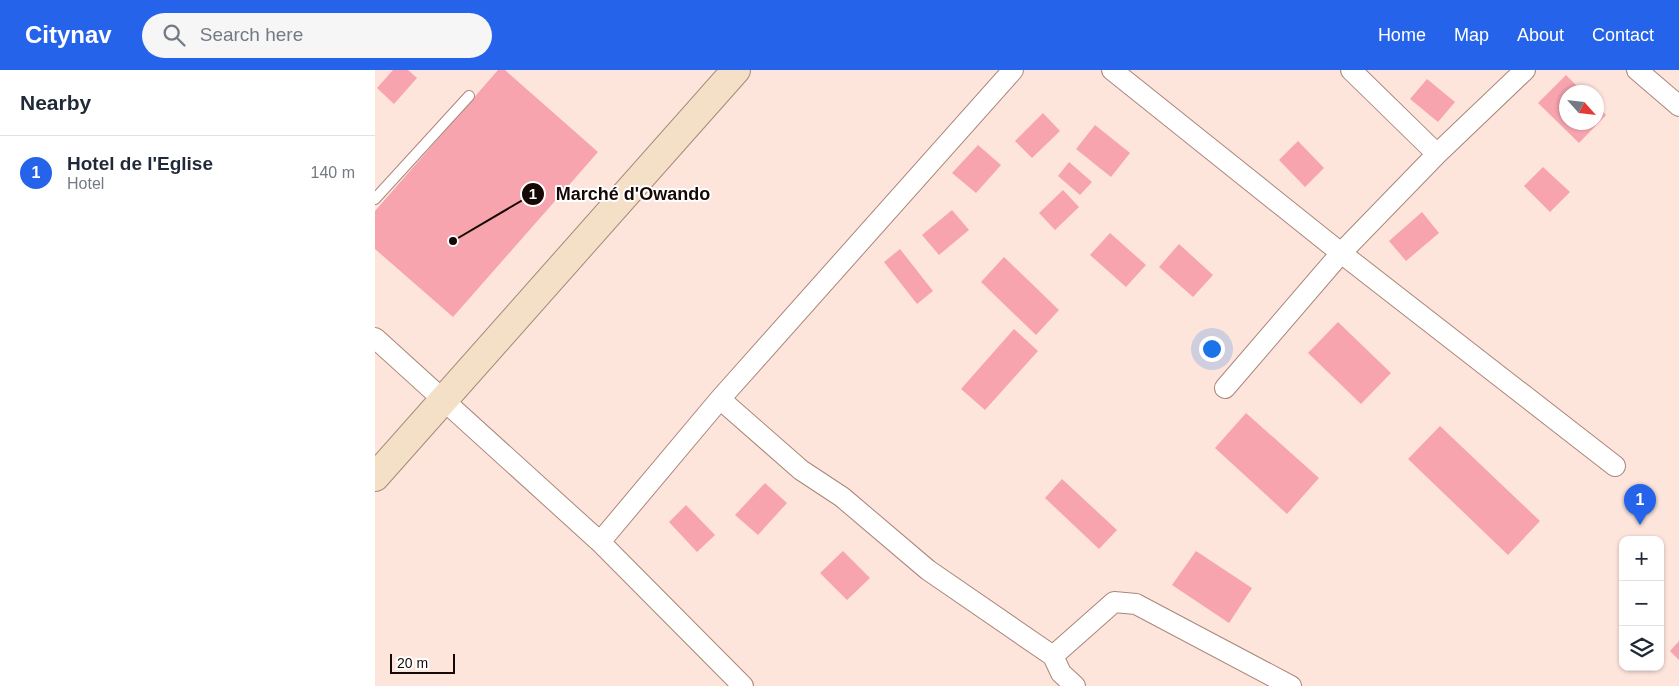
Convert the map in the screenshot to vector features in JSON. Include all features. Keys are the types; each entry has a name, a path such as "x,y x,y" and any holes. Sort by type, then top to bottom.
{"main road":[{"path":"375,477 736,70"}],"street":[{"path":"599,542 720,399 1013,70"},
{"path":"1112,70 1341,253 1615,466"},
{"path":"1351,70 1437,154"},
{"path":"1225,388 1341,253 1437,154 1525,70"},
{"path":"1637,70 1679,106"},
{"path":"375,338 599,542 743,686"},
{"path":"720,399 801,470 842,497 928,570 1053,656 1061,673 1075,686"},
{"path":"1053,656 1114,602 1136,604 1291,686"}],"lane":[{"path":"375,199 469,96"}],"building":[{"path":"393,70 408,70 417,78 394,104 377,88"},
{"path":"498,70 505,70 598,152 453,317 375,249 375,211"},
{"path":"1566,75 1576,85 1559,85 1559,123 1538,103"},
{"path":"1427,79 1455,102 1438,122 1410,99"},
{"path":"1043,113 1060,131 1032,158 1015,141"},
{"path":"1095,125 1130,153 1111,177 1076,149"},
{"path":"1566,130 1592,130 1579,143"},
{"path":"1298,141 1324,168 1305,187 1279,160"},
{"path":"978,145 1001,165 976,193 952,173"},
{"path":"1069,162 1092,182 1080,195 1058,176"},
{"path":"1543,167 1570,192 1550,212 1524,186"},
{"path":"1063,190 1079,207 1055,230 1039,213"},
{"path":"952,210 969,230 939,255 922,235"},
{"path":"1422,212 1439,233 1406,261 1389,241"},
{"path":"1110,233 1146,265 1126,287 1090,255"},
{"path":"1179,244 1213,275 1193,297 1159,267"},
{"path":"900,249 933,291 917,304 884,262"},
{"path":"1004,257 1059,310 1036,335 981,282"},
{"path":"1338,322 1391,373 1361,404 1308,353"},
{"path":"1014,329 1038,351 985,410 961,389"},
{"path":"1246,413 1319,478 1287,514 1215,448"},
{"path":"1440,426 1540,521 1508,555 1408,459"},
{"path":"1062,479 1117,530 1099,549 1045,498"},
{"path":"765,483 787,503 758,535 735,515"},
{"path":"686,505 715,535 697,552 669,522"},
{"path":"843,551 870,578 847,600 820,573"},
{"path":"1196,551 1252,588 1229,623 1172,585"},
{"path":"1679,641 1679,660 1670,651"}],"place":[{"name":"Marché d'Owando","path":"453,241"},
{"name":"Hotel de l'Eglise","path":"1640,525"}]}
